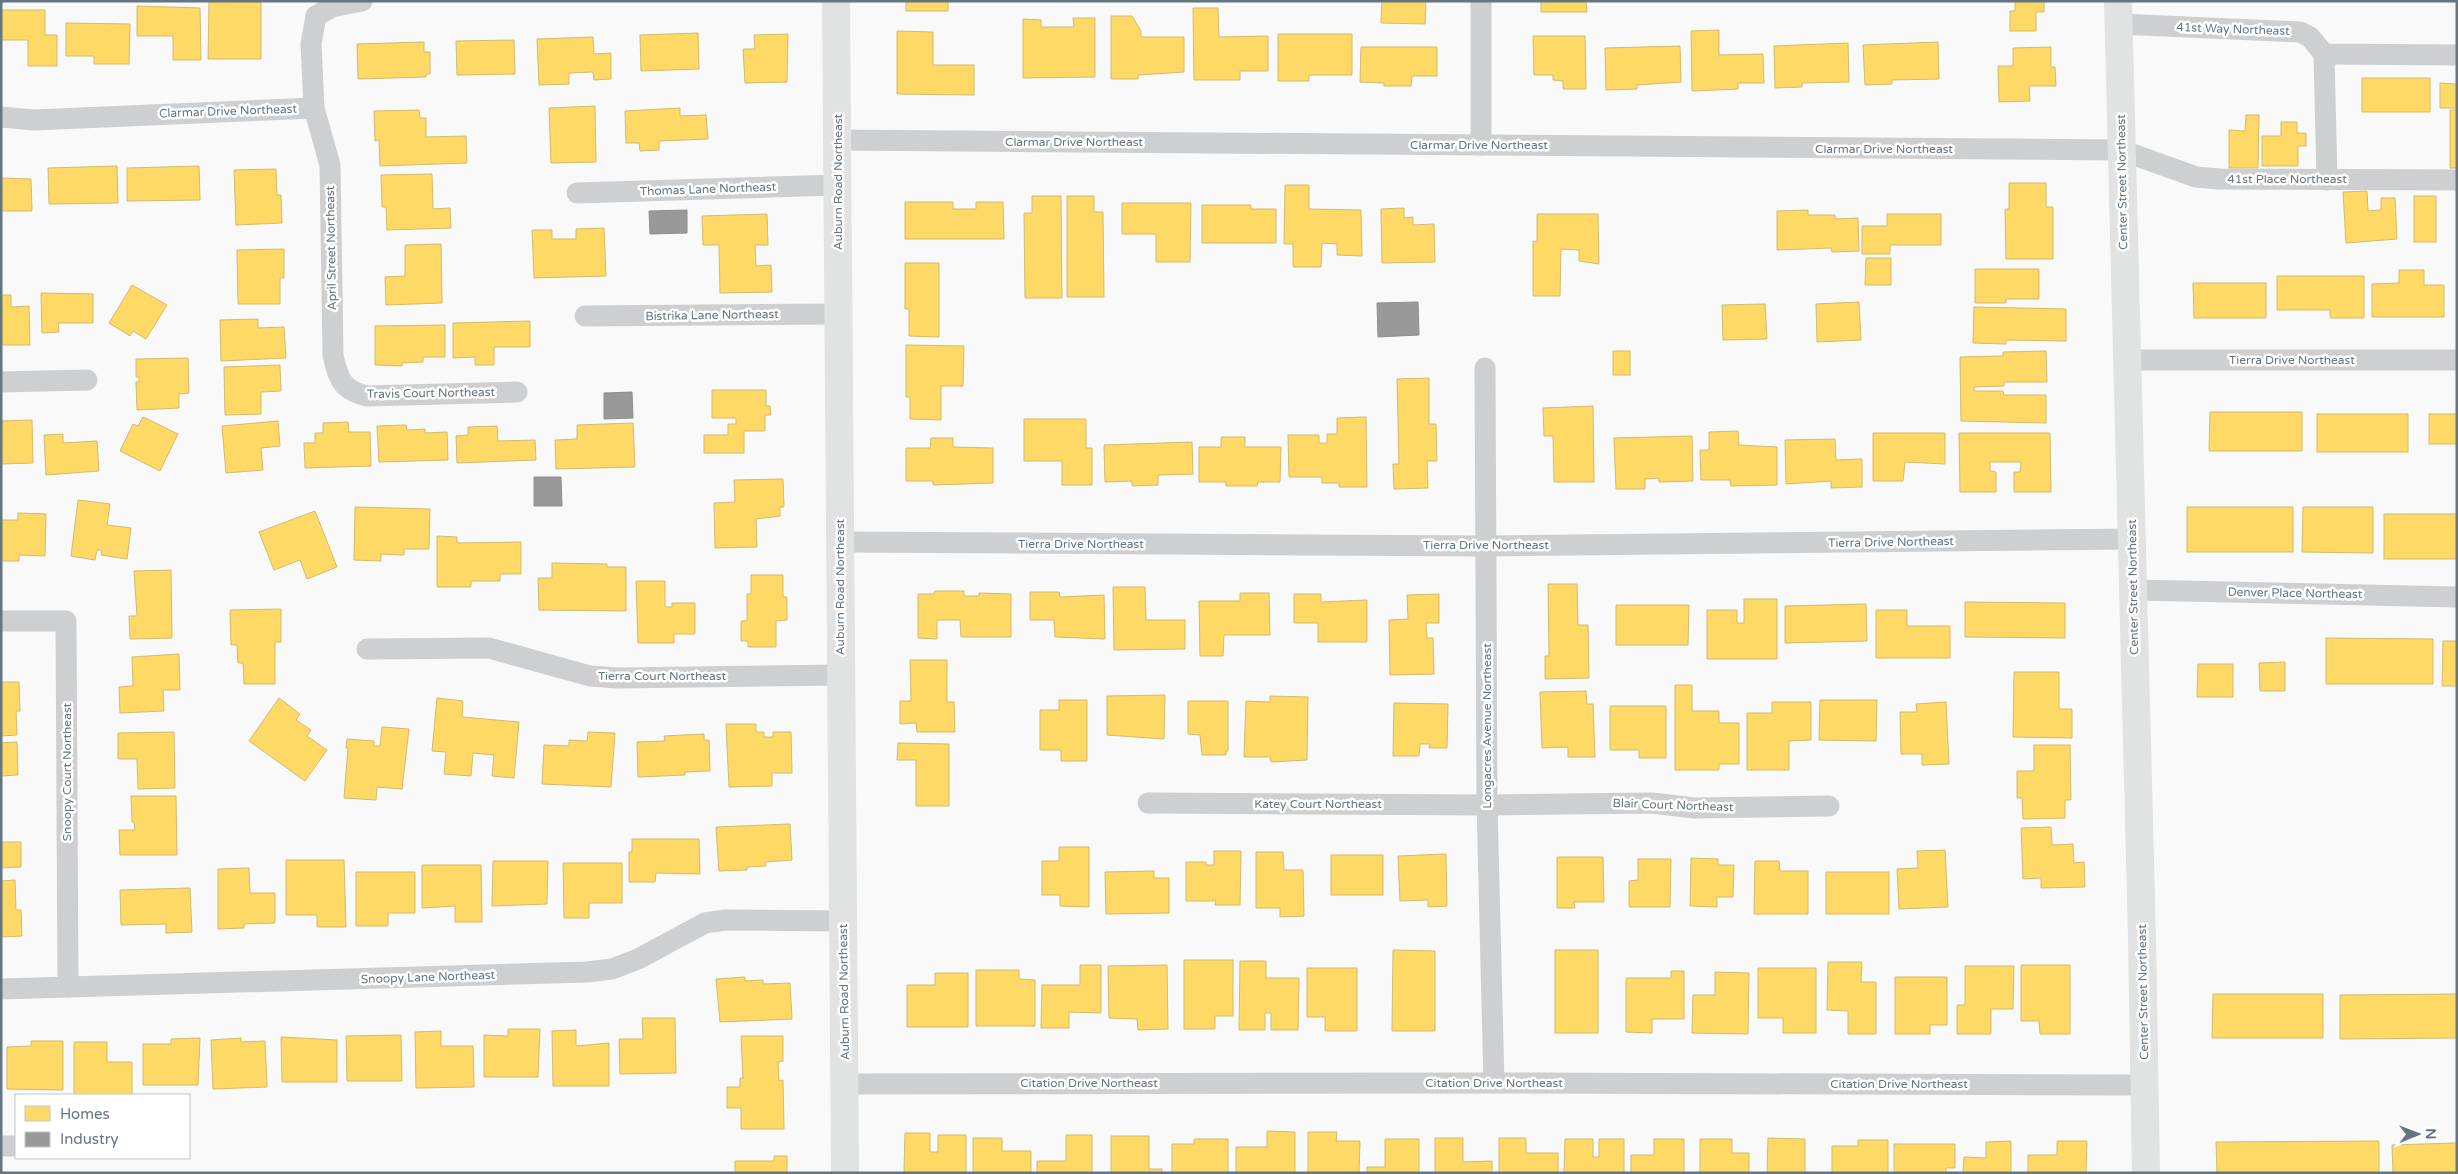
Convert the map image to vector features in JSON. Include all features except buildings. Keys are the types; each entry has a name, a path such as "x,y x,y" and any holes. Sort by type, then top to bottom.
{"street":[{"name":"Clarmar Drive Northeast","path":"1,117 34,120 314,108 310,44 316,16 332,6 362,1"},
{"name":"Auburn Road Northeast","path":"836,1 845,1173"},
{"path":"1481,1 1481,145"},
{"name":"41st Way Northeast","path":"2118,13 2300,32 2310,37 2324,54"},
{"name":"Center Street Northeast","path":"2118,13 2146,1173"},
{"path":"2327,180 2324,54 2457,55"},
{"name":"April Street Northeast","path":"314,108 330,165 333,355 337,375 346,387"},
{"name":"Clarmar Drive Northeast","path":"837,140 2121,150"},
{"name":"41st Place Northeast","path":"2121,150 2196,177 2457,180"},
{"name":"Thomas Lane Northeast","path":"577,193 838,185"},
{"name":"Bistrika Lane Northeast","path":"586,316 838,314"},
{"name":"Tierra Drive Northeast","path":"2127,360 2457,360"},
{"name":"Longacres Avenue Northeast","path":"1486,368 1488,805 1494,1083"},
{"path":"1,382 87,380"},
{"name":"Travis Court Northeast","path":"346,387 367,396 517,392"},
{"name":"Tierra Drive Northeast","path":"840,542 1487,546 2132,540"},
{"name":"Denver Place Northeast","path":"2133,590 2457,597"},
{"name":"Snoopy Court Northeast","path":"1,621 66,621 68,988"},
{"name":"Tierra Court Northeast","path":"367,649 489,648 590,676 618,678 840,675"},
{"name":"Katey Court Northeast","path":"1148,803 1488,805"},
{"name":"Blair Court Northeast","path":"1488,805 1652,803 1694,808 1828,806"},
{"name":"Snoopy Lane Northeast","path":"1,989 586,972 612,969 638,959 705,923 724,920 843,921"},
{"name":"Citation Drive Northeast","path":"845,1084 2144,1085"},
{"path":"1,1146 15,1146"}]}
